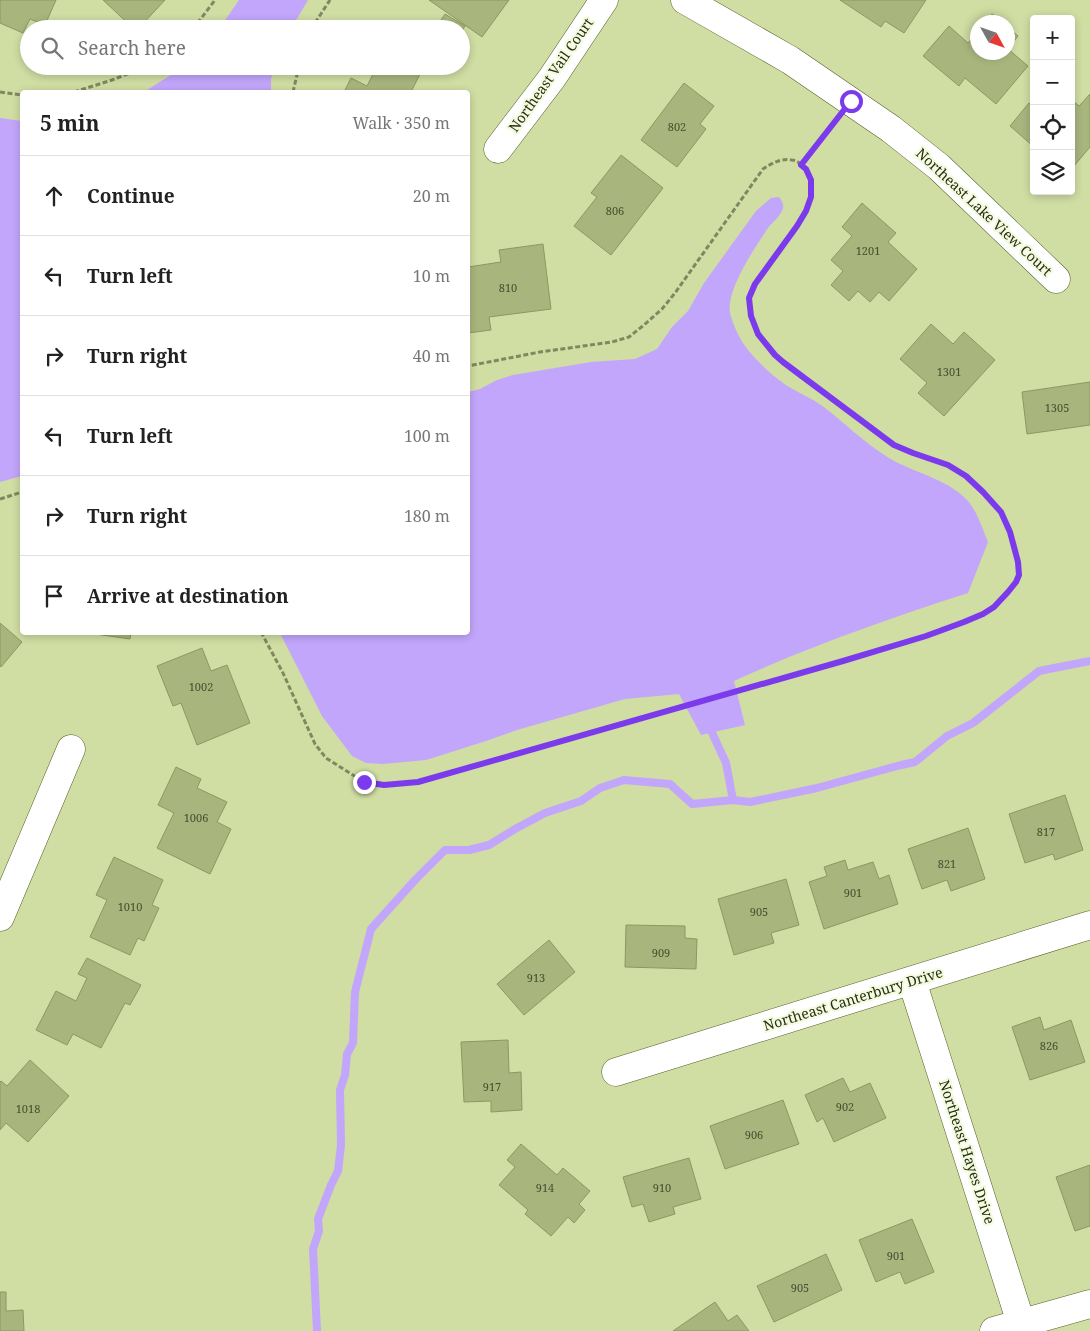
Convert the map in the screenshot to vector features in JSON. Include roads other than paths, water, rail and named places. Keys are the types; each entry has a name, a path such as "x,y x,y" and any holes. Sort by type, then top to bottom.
{"street":[{"name":"Northeast Vail Court","path":"498,150 552,78 604,0"},
{"name":"Northeast Lake View Court","path":"685,0 790,60 891,129 939,167 1056,279"},
{"path":"0,917 71,749"},
{"name":"Northeast Canterbury Drive","path":"616,1072 1090,925"},
{"name":"Northeast Hayes Drive","path":"912,980 1022,1323"},
{"path":"994,1331 1090,1304"}],"waterway":[{"path":"317,1331 313,1249 319,1231 318,1219 338,1171 341,1145 340,1090 345,1075 347,1054 353,1043 355,992 371,929 445,850 469,850 489,845 545,813 581,801 600,788 624,780 670,784 692,804 733,800 750,802 817,788 915,762 947,736 973,723 1039,671 1090,661"},
{"path":"708,724 726,763 733,800"}]}
